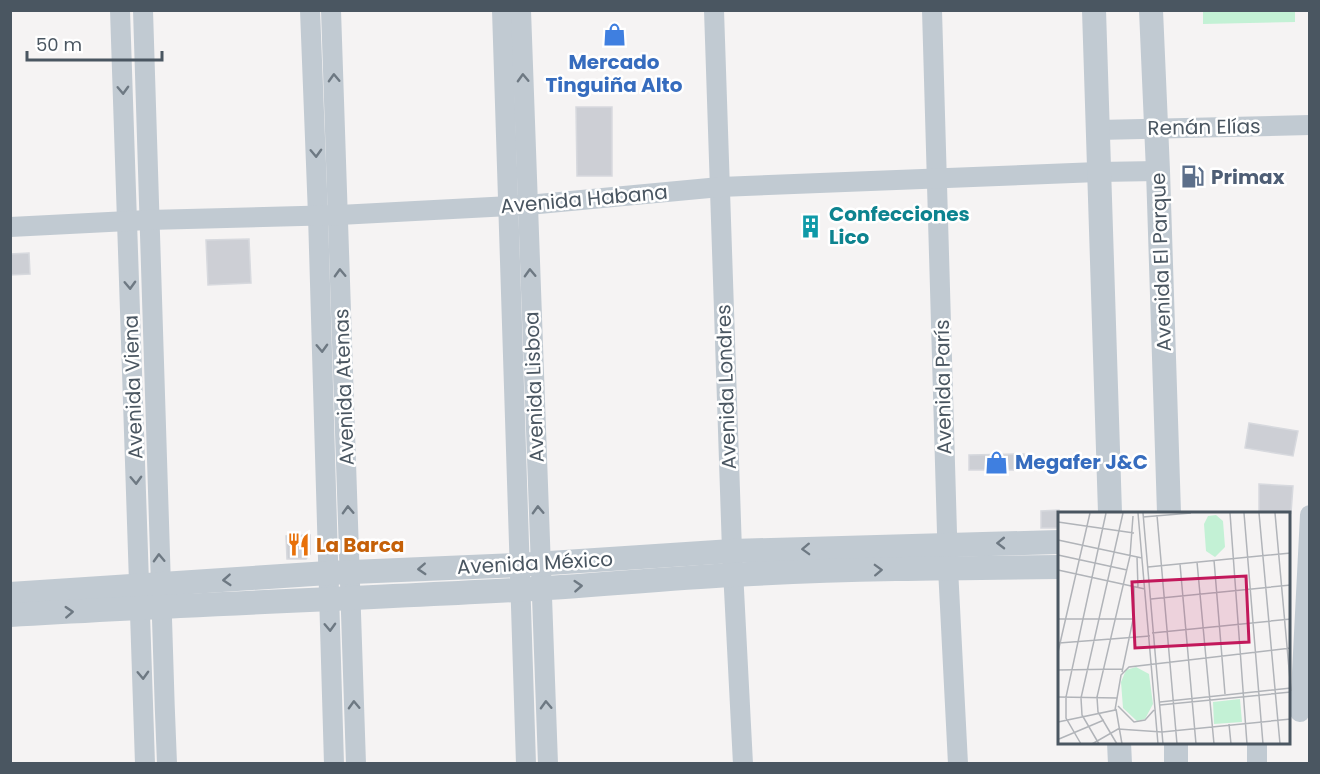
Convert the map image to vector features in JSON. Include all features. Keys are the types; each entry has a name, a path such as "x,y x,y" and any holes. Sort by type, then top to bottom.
{"street":[{"name":"Avenida Viena","path":"120,10 128,221 150,596 167,764"},
{"name":"Avenida Viena","path":"143,10 148,220 150,596 146,764"},
{"name":"Avenida Atenas","path":"310,10 318,215 340,599 356,764"},
{"name":"Avenida Atenas","path":"331,10 339,215 339,573"},
{"name":"Avenida Lisboa","path":"501,10 518,205"},
{"name":"Avenida Lisboa","path":"521,10 518,205 529,564 548,764"},
{"name":"Avenida Londres","path":"714,10 732,551 743,764"},
{"name":"Avenida París","path":"932,10 947,544 958,764"},
{"path":"1094,10 1110,512"},
{"name":"Avenida El Parque","path":"1151,10 1169,512"},
{"name":"Renán Elías","path":"1098,130 1310,124"},
{"name":"Avenida Habana","path":"10,227 148,220 339,215 518,205 720,188 1158,171"},
{"path":"1299,712 1310,514"},
{"name":"Avenida México","path":"10,615 339,573 732,551 1058,542"},
{"name":"Avenida México","path":"10,594 340,599 733,575 1058,567"},
{"name":"Avenida Lisboa","path":"526,764 531,589"},
{"name":"Avenida Atenas","path":"334,764 340,599"},
{"path":"1119,744 1120,764"},
{"path":"1176,744 1176,764"},
{"path":"1257,744 1257,764"}],"green space":[{"path":"1203,11 1295,11 1295,22 1203,24"}],"building":[{"path":"576,107 612,107 612,176 577,176"},
{"path":"249,239 251,283 208,285 206,240"},
{"path":"29,253 30,274 10,275 10,254"},
{"path":"1249,423 1298,431 1293,456 1245,448"},
{"name":"Megafer J&C","path":"1024,454 1024,470 969,470 969,455"},
{"path":"1259,484 1293,486 1291,513 1259,512"},
{"path":"1059,510 1058,528 1041,528 1041,511"},
{"name":"La Barca","path":"310,535 310,554 306,559 287,559 286,536"}],"place":[{"name":"Mercado Tinguiña Alto","path":"614,34"},
{"name":"Primax","path":"1193,177"},
{"name":"Confecciones Lico","path":"811,226"},
{"name":"Megafer J&C","path":"997,462"},
{"name":"La Barca","path":"298,545"}]}
